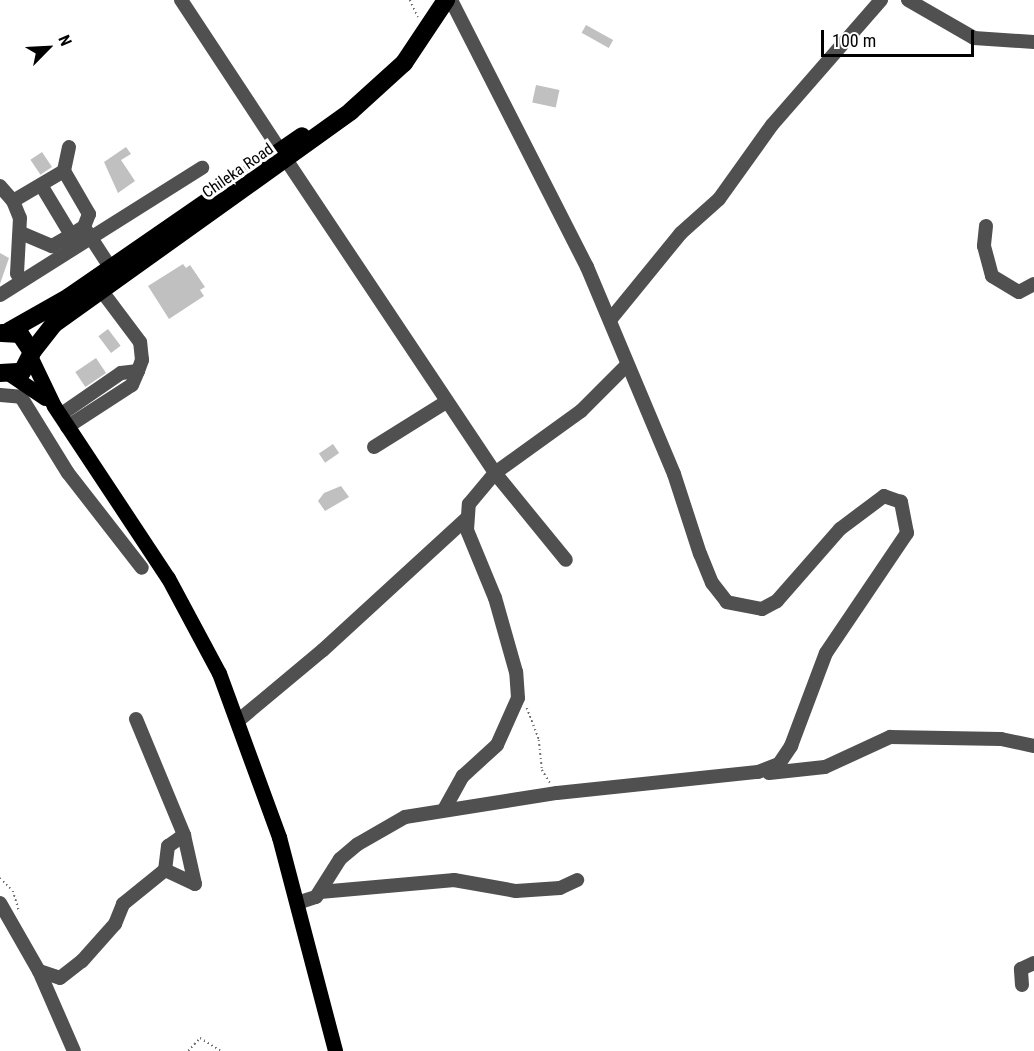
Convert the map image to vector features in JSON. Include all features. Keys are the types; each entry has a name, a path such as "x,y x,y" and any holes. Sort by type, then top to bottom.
{"highway":[{"path":"284,155 388,62 420,21 433,0"},
{"name":"Chileka Road","path":"4,375 22,372 54,324 284,155 404,63 446,0"},
{"name":"Chileka Road","path":"4,332 284,155"},
{"name":"Chileka Road","path":"4,332 25,337 32,355"}],"main road":[{"path":"32,355 60,416 184,606 239,720 297,903 335,1051"},
{"path":"4,375 25,380 60,416"}],"street":[{"path":"181,0 446,402 495,473 566,560"},
{"path":"451,0 568,226 670,463 708,573 728,602 762,609 777,601 840,529 884,496 892,496 906,511 909,523 903,544 826,653 786,756 758,772"},
{"path":"610,320 681,233 719,199 772,124 881,0"},
{"path":"908,0 975,38 1034,42"},
{"path":"21,233 52,246 84,227 89,214 64,171 69,147"},
{"path":"0,296 93,240 202,168"},
{"path":"13,201 64,171"},
{"path":"41,185 71,235"},
{"path":"0,186 13,201 21,233 17,274"},
{"path":"986,226 984,246 992,276 1019,292 1034,284"},
{"path":"84,227 110,267"},
{"path":"60,416 132,386 138,371 140,342 101,290"},
{"path":"239,720 466,519 476,492 495,473 581,411 627,365"},
{"path":"0,395 21,397 68,473 142,568"},
{"path":"374,447 446,402"},
{"path":"445,808 463,776 497,745 518,698 501,616 470,541 466,519"},
{"path":"136,719 184,835 195,884 165,870"},
{"path":"320,892 340,859 358,844 405,817 445,808 758,772 825,767 890,737 1030,741"},
{"path":"39,971 60,978 82,961 115,924 123,904 165,870 168,846 184,835"},
{"path":"297,903 320,892 454,880 516,891 560,888 577,880"},
{"path":"0,903 39,971 74,1051"},
{"path":"1022,985 1021,969 1034,963"}],"path":[{"path":"410,0 420,21"},
{"path":"518,698 534,725 542,770 557,794"},
{"path":"188,1051 200,1038 221,1051"}],"building":[{"path":"586,25 613,40 609,48 582,33"},
{"path":"536,85 559,90 556,108 532,103"},
{"path":"126,147 131,154 121,160 135,181 118,193 104,162"},
{"path":"42,152 52,167 40,175 30,160"},
{"path":"0,253 9,258 0,284"},
{"path":"183,264 186,268 190,265 205,287 200,290 204,296 169,319 148,286"},
{"path":"108,329 121,346 111,353 98,336"},
{"path":"96,358 106,373 85,387 75,372"},
{"path":"333,444 339,453 325,463 319,454"},
{"path":"341,486 349,497 325,511 318,501 324,493"}]}
